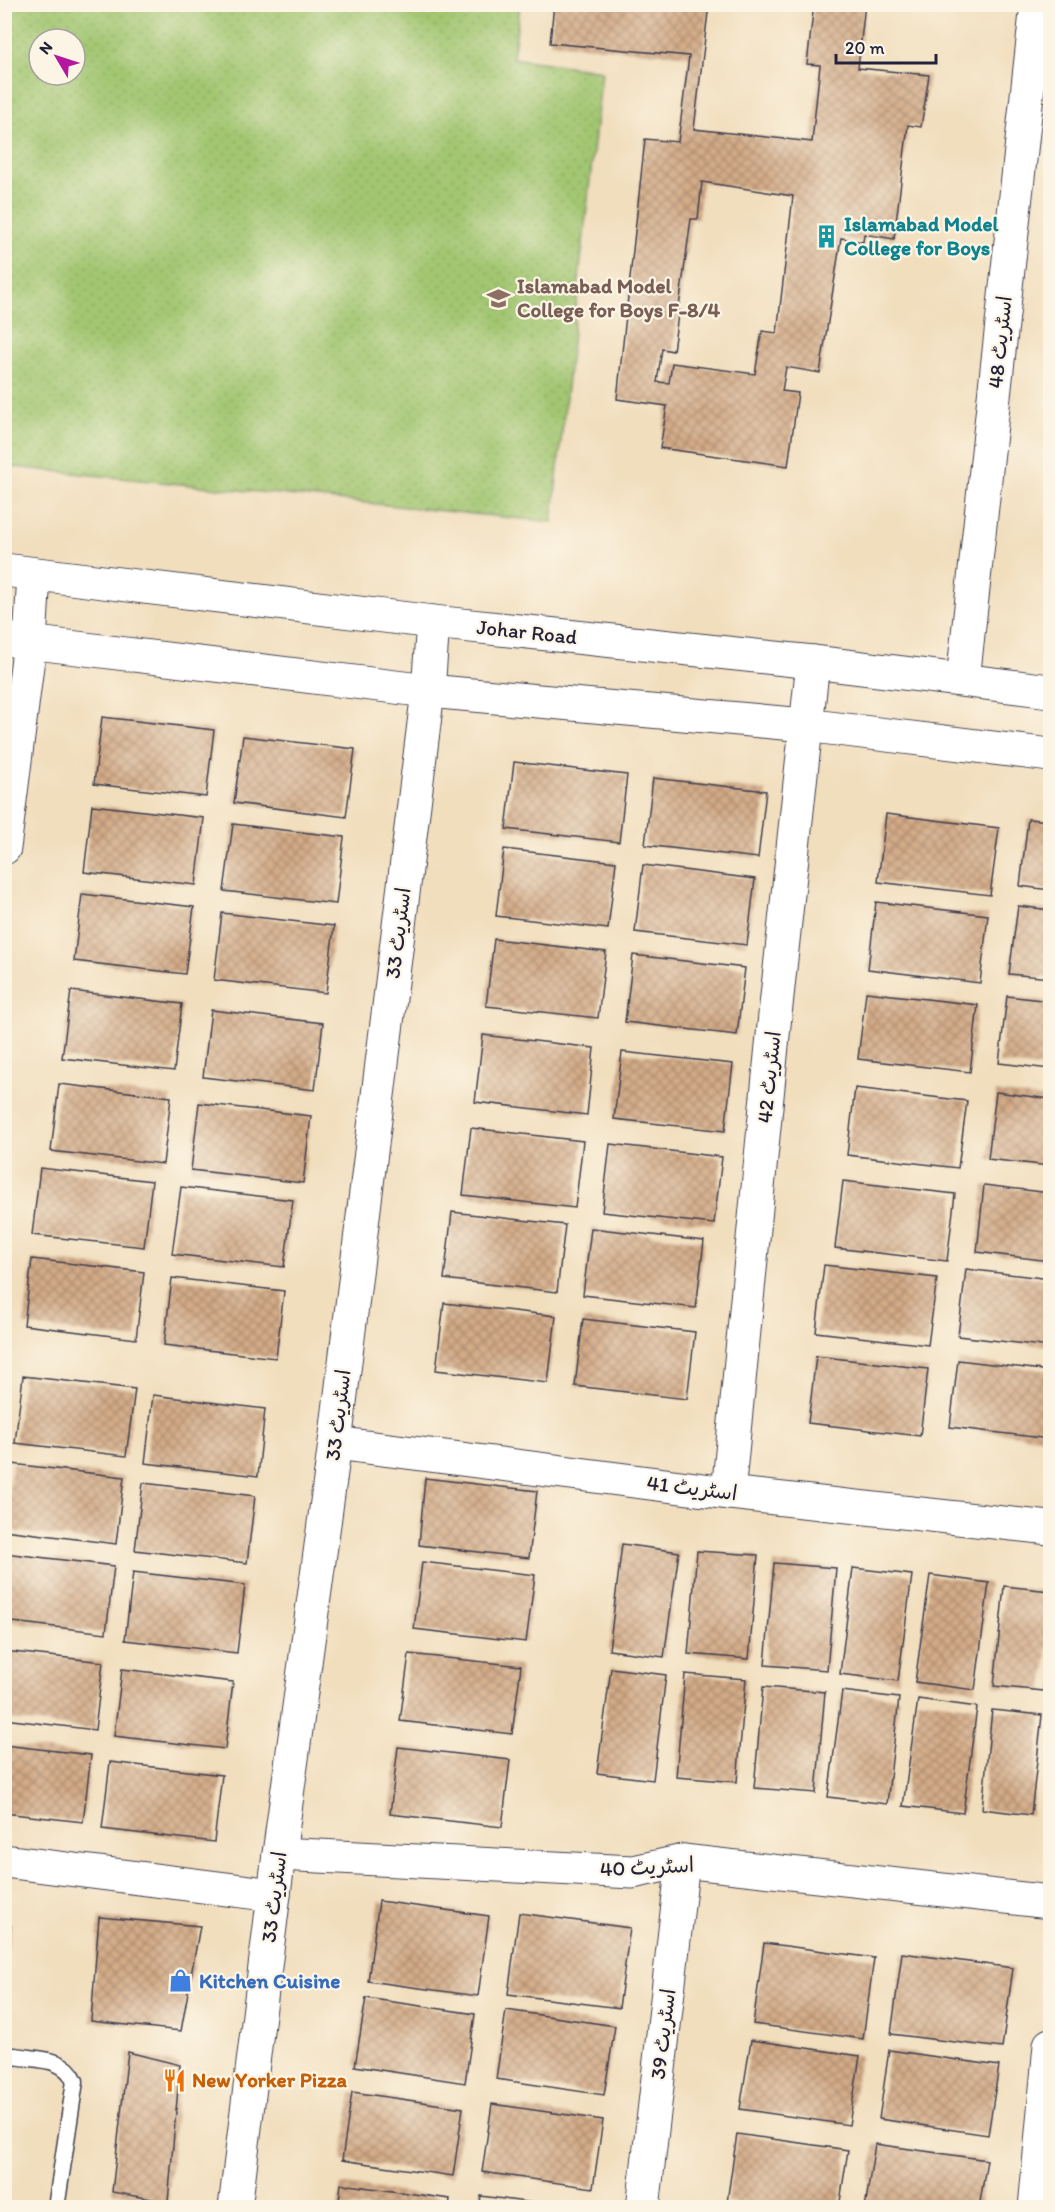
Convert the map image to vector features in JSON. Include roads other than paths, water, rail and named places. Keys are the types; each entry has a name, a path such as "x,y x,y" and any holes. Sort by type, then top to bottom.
{"street":[{"name":"اسٹریٹ 48","path":"963,680 1037,4"},
{"name":"Johar Road","path":"19,572 433,622 813,662 1050,691"},
{"path":"4,848 19,572"},
{"name":"اسٹریٹ 33","path":"235,2208 428,691 433,622"},
{"path":"17,641 428,691 805,725 1050,755"},
{"name":"اسٹریٹ 42","path":"728,1493 813,662"},
{"name":"اسٹریٹ 41","path":"334,1443 728,1493 1050,1528"},
{"name":"اسٹریٹ 40","path":"279,1854 633,1872 683,1861 1050,1902"},
{"path":"4,1861 274,1895"},
{"name":"اسٹریٹ 39","path":"643,2208 683,1861"},
{"path":"1035,2208 1050,2045"}],"lane":[{"path":"4,2062 15,2056 60,2063 70,2070 75,2081 57,2208"}],"place":[{"name":"Islamabad Model College for Boys","path":"826,236"},
{"name":"Islamabad Model College for Boys F-8/4","path":"499,298"},
{"name":"Kitchen Cuisine","path":"181,1981"},
{"name":"New Yorker Pizza","path":"174,2080"}]}
